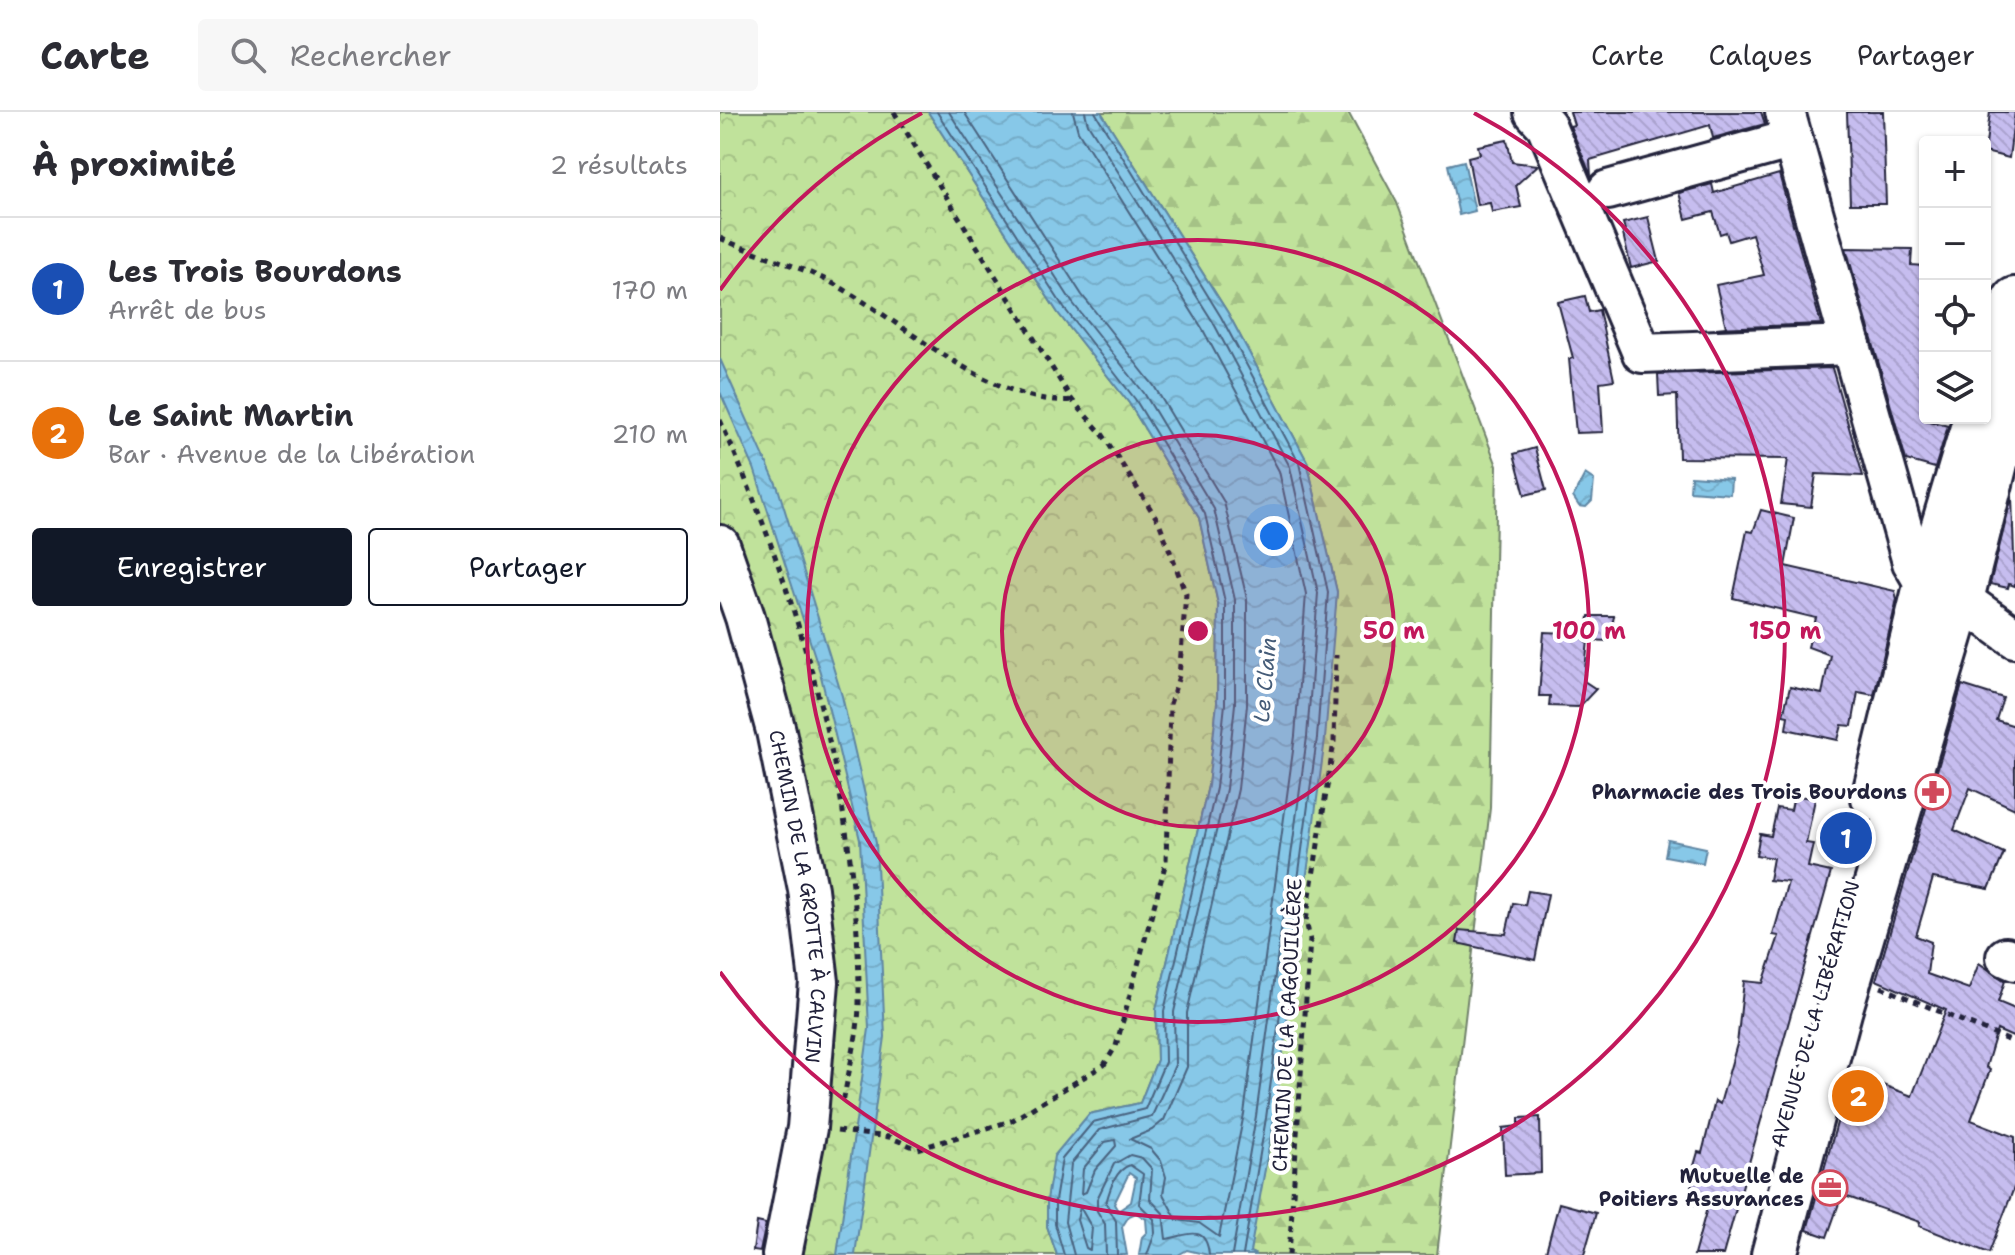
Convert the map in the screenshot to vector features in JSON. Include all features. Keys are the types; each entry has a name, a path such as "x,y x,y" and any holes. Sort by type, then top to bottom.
{"main road":[{"path":"1991,373 2015,300"},
{"path":"1944,593 2015,383"},
{"path":"1944,593 1943,525 1997,431"},
{"name":"AVENUE DE LA LIBÉRATION","path":"1760,1254 1944,593"},
{"name":"AVENUE DE LA LIBÉRATION","path":"1808,1083 1850,974 1888,799"}],"street":[{"path":"1534,112 1546,125 1642,353 1851,345"},
{"path":"1608,190 1789,125 1884,460 1904,542 1944,593 2015,638"},
{"path":"1884,460 1943,525"},
{"name":"CHEMIN DE LA GROTTE À CALVIN","path":"720,545 745,617 776,731 808,889 819,982 805,1137 782,1255"}],"path":[{"path":"850,1132 889,1137 918,1149 1011,1121 1104,1065 1116,1046 1166,862 1170,704 1179,676 1186,594 1159,522 1103,435 1072,400 894,112"},
{"path":"720,238 833,284 984,378 1056,402 1072,400"},
{"name":"CHEMIN DE LA CAGOUILLÈRE","path":"1289,1255 1310,939 1306,921 1334,742 1336,655"},
{"path":"1850,974 2015,1043"}],"green space":[{"path":"720,112 928,112 1058,313 1129,403 1199,518 1218,604 1217,703 1208,786 1156,1010 1157,1060 1140,1103 1089,1114 1047,1200 1047,1226 1057,1255 785,1255 819,982 720,545"},
{"path":"1101,112 1348,112 1397,203 1497,466 1490,808 1437,1255 1256,1255 1249,1252 1274,1119 1310,847 1337,592 1307,461 1228,313"}],"water":[{"name":"Le Clain","path":"928,112 1101,112 1228,313 1307,461 1337,592 1325,739 1274,1119 1250,1252 1256,1255 1208,1255 1187,1250 1178,1255 1139,1255 1142,1237 1147,1232 1146,1219 1136,1213 1129,1216 1122,1227 1127,1255 1057,1255 1047,1226 1047,1200 1054,1156 1089,1114 1140,1103 1157,1060 1156,1010 1208,786 1217,703 1218,604 1199,518 1129,403 1058,313","holes":["1129,1173 1136,1178 1131,1202 1118,1211 1114,1204"]},
{"path":"1464,161 1475,211 1459,215 1448,165"},
{"path":"720,359 778,488 842,696 876,843 885,1037 855,1255 837,1255 869,1029 860,840 820,672 754,468 720,392"},
{"path":"1585,474 1594,480 1592,501 1586,507 1579,506 1573,497"},
{"path":"1691,476 1731,479 1730,494 1690,491"},
{"path":"1668,840 1706,848 1703,863 1665,856"}],"building":[{"path":"1570,112 1761,112 1765,124 1713,138 1710,125 1590,160 1591,176 1570,126 1574,125"},
{"path":"1847,112 1883,112 1886,204 1850,204"},
{"path":"1990,112 2015,112 2009,158 1991,154 1991,136 1987,136"},
{"path":"1507,140 1512,162 1538,165 1516,185 1521,207 1492,212 1490,203 1477,205 1468,157 1480,154 1478,146"},
{"path":"1779,174 1821,324 1716,328 1726,327 1716,285 1764,275 1752,234 1729,241 1726,232 1720,234 1713,212 1686,219 1679,193 1712,184 1714,193"},
{"path":"1648,217 1659,261 1631,268 1623,223"},
{"path":"1846,248 1912,249 1911,265 1919,266 1919,424 1948,426 1935,468 1906,460"},
{"path":"1585,296 1589,312 1599,310 1614,380 1600,382 1603,432 1576,433 1569,359 1573,358 1558,302"},
{"path":"1832,368 1863,476 1816,474 1811,507 1781,504 1788,459 1679,458 1677,395 1659,396 1658,374"},
{"path":"1535,448 1546,490 1525,495 1514,454"},
{"path":"2012,496 2015,586 2009,584 2008,588 1990,584"},
{"path":"1761,510 1794,518 1785,566 1895,591 1897,599 1874,695 1858,692 1852,726 1842,725 1838,740 1786,729 1788,716 1783,715 1790,687 1822,694 1830,655 1808,647 1816,618 1733,598 1747,531 1753,532"},
{"path":"1589,616 1614,616 1609,641 1588,640 1584,681 1596,689 1579,707 1549,706 1550,696 1539,696 1544,632 1569,633 1569,626 1588,626"},
{"path":"1962,685 2003,698 1996,720 2015,726 2015,809 1970,788 1954,830 2004,853 1989,889 1933,878 1916,936 1931,942 1927,974 1969,989 1979,963 2005,981 1998,1002 2015,1009 2015,1038 1997,1030 1986,1067 1990,1070 1971,1120 2015,1137 2015,1185 1989,1253 1919,1226 1920,1222 1842,1195 1827,1237 1807,1230 1851,1073 1912,1096 1946,1010 1876,980"},
{"path":"1794,795 1815,799 1806,843 1813,844 1808,867 1831,872 1723,1255 1694,1255 1707,1208 1687,1203 1694,1177 1691,1176 1698,1152 1702,1153 1715,1101 1720,1104 1737,1044 1744,981 1763,983 1779,936 1773,935 1788,882 1769,880 1773,858 1756,855 1760,834 1771,836 1777,808 1791,810"},
{"path":"1528,891 1548,894 1535,960 1457,943 1459,930 1506,934 1513,903 1525,905"},
{"path":"1540,1117 1541,1173 1505,1175 1503,1128 1519,1126 1519,1118"},
{"path":"1559,1203 1596,1213 1584,1255 1545,1255"},
{"path":"757,1222 766,1224 760,1252 753,1251"}],"place":[{"name":"Pharmacie des Trois Bourdons","path":"1933,792"},
{"name":"Les Trois Bourdons","path":"1846,838"},
{"name":"Le Saint Martin","path":"1858,1096"},
{"name":"Mutuelle de Poitiers Assurances","path":"1830,1188"}]}
